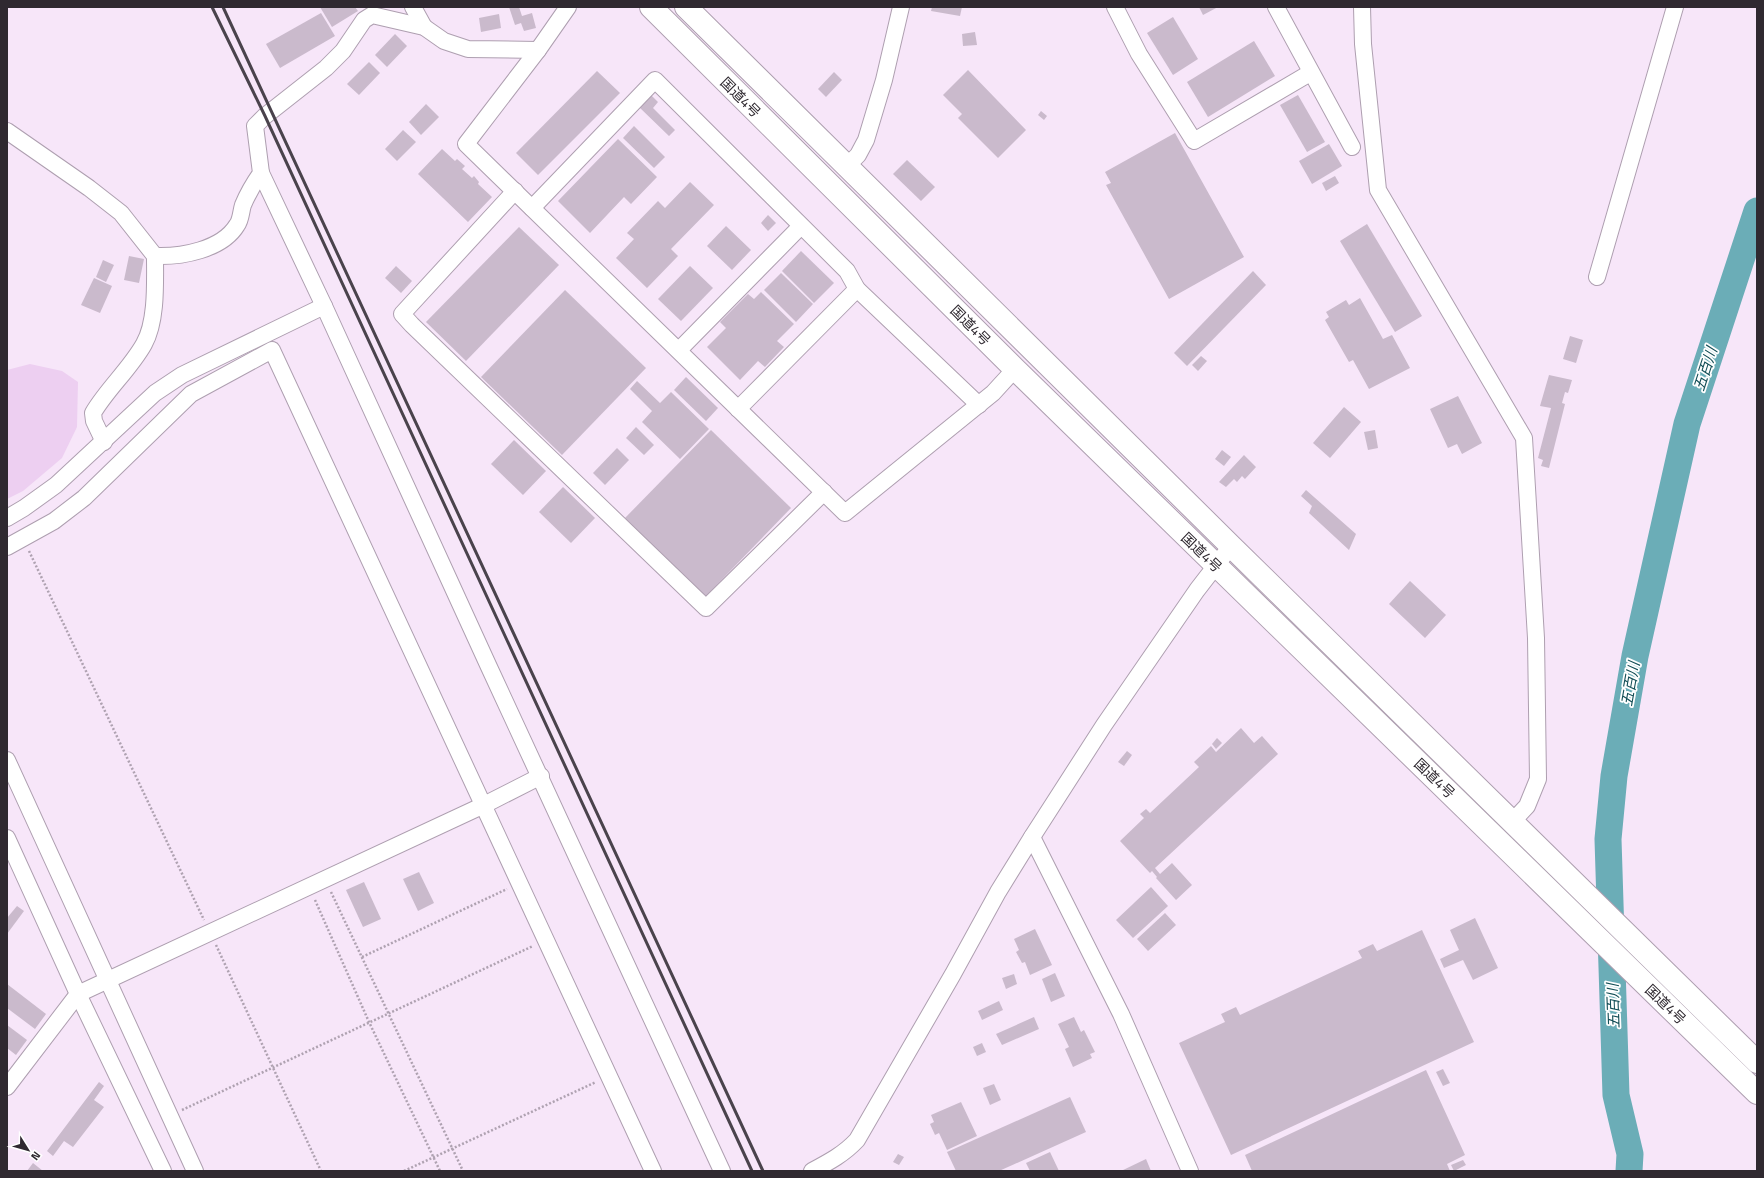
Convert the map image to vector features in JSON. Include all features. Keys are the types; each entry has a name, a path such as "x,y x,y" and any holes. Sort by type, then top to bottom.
{"highway":[{"name":"国道4号","path":"651,7 1215,566 1252,599 1757,1093"},
{"name":"国道4号","path":"686,7 846,167 1757,1062"}],"street":[{"path":"413,7 424,27"},
{"path":"568,7 538,50 466,144 845,513 979,405 1016,369"},
{"path":"846,167 858,155 866,140 884,80 901,7"},
{"path":"1115,7 1139,54 1194,141 1310,73"},
{"path":"1276,7 1310,73 1352,147"},
{"path":"1362,7 1363,44 1378,190 1524,438 1536,638 1538,779 1527,806 1512,822"},
{"path":"1597,277 1675,7"},
{"path":"538,50 468,49 444,41 424,27 372,15 364,20 343,50 326,68 265,116 255,126 261,173 324,306 722,1171"},
{"path":"532,208 655,80 847,271 857,289 979,405"},
{"path":"7,131 89,188 121,213 155,256 153,305 150,328 144,343 93,413 94,421 104,442"},
{"path":"155,256 170,257 189,254 209,247 228,237 238,225 243,205 250,190 261,173"},
{"path":"515,191 402,314 418,331 706,608 824,492"},
{"path":"679,350 801,226"},
{"path":"738,408 857,289"},
{"path":"7,518 24,508 56,485 155,393 182,374 324,306"},
{"path":"265,335 653,1171"},
{"path":"7,548 54,521 84,498 192,394 272,350"},
{"path":"812,1171 836,1159 848,1150 857,1140 998,892 1032,837 1104,725 1215,566 1231,546"},
{"path":"7,760 195,1171"},
{"path":"7,1087 78,994 484,805 541,776"},
{"path":"1032,837 1121,1014 1190,1171"},
{"path":"7,838 78,994 164,1171"}],"path":[{"path":"23,539 274,1067 321,1171"},
{"path":"362,957 520,883"},
{"path":"331,891 463,1171"},
{"path":"315,900 369,1022 440,1171"},
{"path":"170,1116 546,940"},
{"path":"404,1171 609,1076"}],"shaded area":[{"path":"30,364 62,371 78,382 77,427 62,458 23,491 7,499 7,370"}],"building":[{"path":"320,7 355,7 358,11 332,27"},
{"path":"509,7 519,7 522,16 532,13 536,28 524,31 521,23 515,25"},
{"path":"932,7 962,7 960,16 931,11"},
{"path":"1199,7 1218,7 1203,15"},
{"path":"321,13 335,36 280,68 266,44"},
{"path":"499,14 501,28 481,32 479,18"},
{"path":"1173,17 1198,59 1173,75 1147,33"},
{"path":"975,32 977,45 963,46 962,34"},
{"path":"395,34 407,46 387,67 375,55"},
{"path":"1254,41 1275,76 1208,117 1187,82"},
{"path":"369,62 380,73 359,95 347,84"},
{"path":"968,70 1026,130 998,158 958,118 962,114 943,95"},
{"path":"597,71 620,93 538,175 516,153"},
{"path":"834,72 842,80 826,97 818,89"},
{"path":"651,95 658,102 653,108 675,130 669,136 639,107"},
{"path":"1298,95 1325,142 1307,152 1280,105"},
{"path":"426,104 439,117 421,135 409,122"},
{"path":"1041,111 1047,116 1044,120 1038,115"},
{"path":"634,126 665,157 654,168 623,138"},
{"path":"403,130 416,142 397,161 385,149"},
{"path":"1175,133 1244,257 1169,299 1106,185 1111,183 1105,172"},
{"path":"618,139 657,177 631,204 624,197 590,233 558,201"},
{"path":"1329,144 1342,166 1312,184 1299,161"},
{"path":"442,149 455,161 457,159 465,166 462,169 472,178 474,176 479,182 478,184 492,197 468,222 418,174"},
{"path":"907,160 935,187 921,201 893,174"},
{"path":"1335,176 1339,183 1326,191 1322,183"},
{"path":"690,182 714,205 671,249 678,256 647,288 616,258 634,239 627,233 658,201 665,208"},
{"path":"768,215 776,223 768,231 761,223"},
{"path":"1367,224 1422,316 1395,332 1340,241"},
{"path":"726,226 751,250 732,270 707,246"},
{"path":"519,227 559,265 466,361 426,322"},
{"path":"801,251 834,283 814,303 782,271"},
{"path":"129,256 144,259 139,283 124,280"},
{"path":"103,260 114,265 106,282 96,277"},
{"path":"396,266 412,281 401,293 385,278"},
{"path":"690,266 713,288 681,321 658,299"},
{"path":"1253,271 1266,285 1187,366 1174,353"},
{"path":"781,273 813,304 796,322 764,290"},
{"path":"94,278 112,286 100,313 81,305"},
{"path":"565,290 646,368 562,455 481,377"},
{"path":"761,292 794,324 777,341 784,347 765,367 758,361 740,380 707,347 726,328 720,322 748,294 754,299"},
{"path":"1360,298 1383,339 1392,335 1410,368 1369,389 1353,360 1349,362 1325,320 1329,317 1326,312 1346,300 1349,305"},
{"path":"1570,336 1583,340 1576,363 1563,359"},
{"path":"1201,356 1207,361 1198,371 1192,365"},
{"path":"1549,375 1572,380 1568,393 1565,392 1562,403 1565,404 1549,468 1541,466 1543,460 1538,458 1551,408 1540,406"},
{"path":"686,377 718,408 706,421 674,390"},
{"path":"637,381 660,403 671,392 709,429 680,459 642,422 652,411 630,389"},
{"path":"1458,396 1482,443 1462,454 1457,444 1448,448 1430,409"},
{"path":"1344,407 1361,422 1330,458 1313,443"},
{"path":"636,427 654,445 644,455 626,438"},
{"path":"711,430 791,508 705,597 625,518"},
{"path":"1375,430 1378,448 1368,450 1364,432"},
{"path":"514,440 546,471 523,495 491,464"},
{"path":"617,448 629,460 605,485 593,473"},
{"path":"1222,450 1231,457 1224,466 1215,459"},
{"path":"1244,455 1256,467 1245,479 1242,476 1237,482 1234,479 1226,487 1219,482"},
{"path":"563,487 595,518 571,543 539,512"},
{"path":"1306,490 1356,534 1349,550 1309,513 1312,506 1301,496"},
{"path":"1410,581 1446,615 1425,638 1389,604"},
{"path":"1241,728 1254,743 1262,736 1278,754 1155,868 1160,874 1172,863 1192,885 1176,900 1156,878 1157,877 1152,871 1150,873 1120,841 1144,818 1140,814 1146,809 1150,813 1199,767 1194,762 1211,746 1216,752"},
{"path":"1217,738 1222,743 1216,749 1212,744"},
{"path":"1127,751 1132,755 1124,766 1118,762"},
{"path":"419,872 434,903 418,911 403,879"},
{"path":"364,882 381,919 363,927 346,890"},
{"path":"1151,887 1168,906 1133,938 1116,920"},
{"path":"17,906 24,911 7,934 7,918"},
{"path":"1165,913 1176,925 1148,951 1137,939"},
{"path":"1475,918 1498,968 1473,980 1463,960 1444,968 1440,959 1459,950 1450,930"},
{"path":"1035,929 1052,965 1030,975 1025,962 1022,963 1016,952 1019,950 1014,939"},
{"path":"1422,930 1474,1042 1231,1155 1179,1043 1225,1022 1221,1014 1236,1007 1240,1015 1362,958 1358,951 1373,944 1377,951"},
{"path":"1055,973 1065,996 1051,1002 1042,979"},
{"path":"1014,974 1017,984 1006,989 1002,978"},
{"path":"7,984 46,1014 35,1029 7,1008"},
{"path":"999,1001 1003,1010 982,1020 978,1011"},
{"path":"1034,1017 1039,1029 1002,1045 996,1034"},
{"path":"1074,1017 1081,1032 1084,1030 1095,1052 1090,1054 1092,1058 1073,1067 1065,1049 1069,1047 1058,1024"},
{"path":"7,1025 27,1040 16,1055 7,1048"},
{"path":"982,1043 986,1052 977,1056 973,1047"},
{"path":"1443,1069 1450,1083 1443,1086 1436,1072"},
{"path":"1426,1070 1465,1155 1447,1164 1450,1171 1252,1171 1245,1155"},
{"path":"99,1082 104,1086 94,1100 104,1107 73,1147 64,1141 53,1156 47,1151"},
{"path":"994,1084 1001,1100 990,1105 983,1088"},
{"path":"1070,1097 1086,1132 999,1171 956,1171 947,1152"},
{"path":"961,1102 977,1136 947,1150 939,1133 935,1135 930,1124 934,1122 931,1115"},
{"path":"1050,1152 1059,1171 1030,1171 1026,1163"},
{"path":"898,1154 904,1157 899,1165 893,1162"},
{"path":"1146,1159 1151,1171 1121,1171"},
{"path":"1463,1160 1466,1165 1454,1171 1451,1165"},
{"path":"33,1163 43,1171 27,1171"}],"waterway":[{"name":"五百川","path":"1629,1171 1630,1154 1616,1095 1608,839 1614,776 1635,656 1687,424 1757,211"}],"railway":[{"path":"212,7 265,116 752,1171"},
{"path":"223,7 763,1171"}]}
